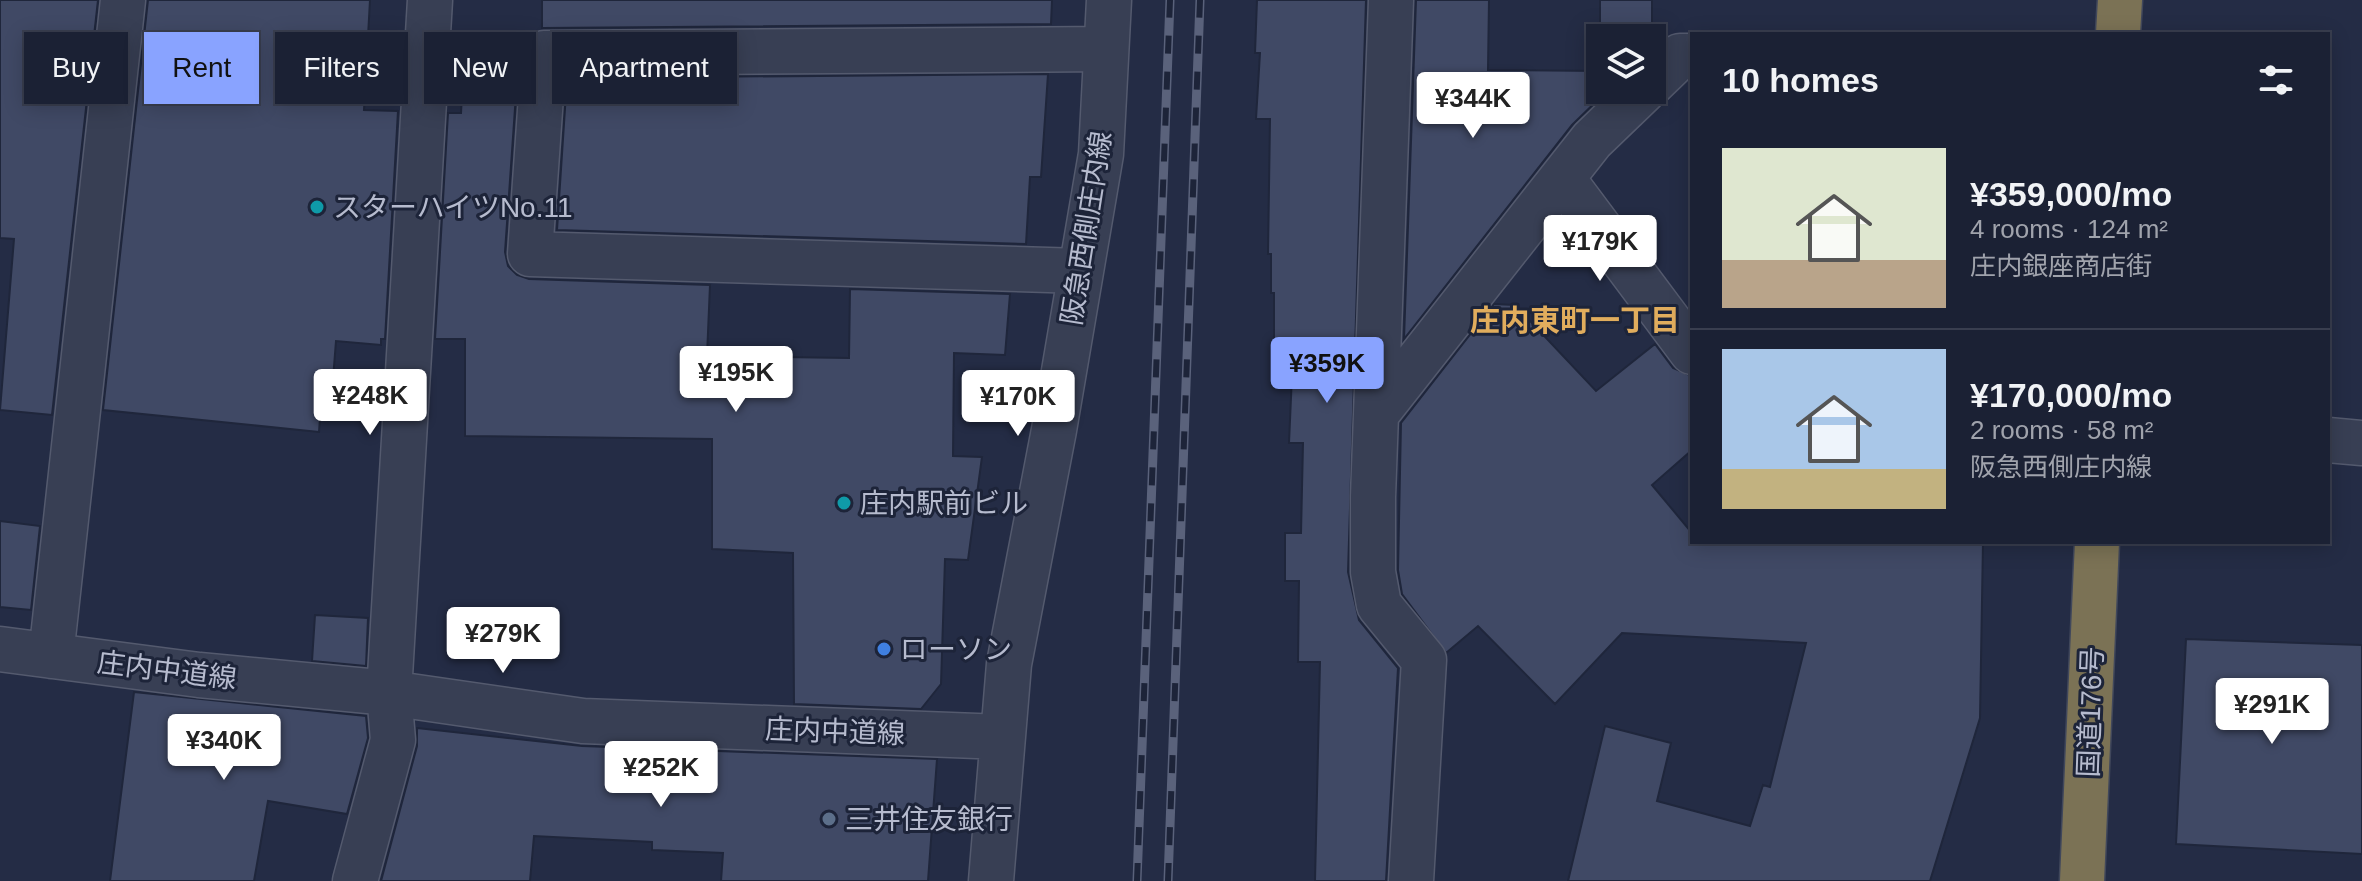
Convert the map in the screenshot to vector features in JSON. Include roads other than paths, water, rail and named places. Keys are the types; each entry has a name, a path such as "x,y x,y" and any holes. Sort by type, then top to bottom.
{"highway":[{"path":"2118,32 2120,0"},
{"name":"国道176号","path":"2082,881 2097,544"}],"street":[{"path":"51,656 123,0"},
{"path":"355,881 393,740 389,693 430,0"},
{"name":"阪急西側庄内線","path":"991,881 1009,664 1101,154 1109,0"},
{"path":"1391,0 1373,572 1379,605 1424,660 1411,881"},
{"path":"1081,271 530,254 544,53 1106,49"},
{"path":"1666,70 1680,56 1690,56"},
{"path":"1377,413 1592,140 1629,104"},
{"path":"1562,178 1690,349"},
{"path":"2330,440 2362,443"},
{"name":"庄内中道線","path":"0,649 389,693 583,721 1003,737"}],"railway":[{"path":"1137,881 1170,0"},
{"path":"1168,881 1200,0"}],"place":[{"name":"スターハイツNo.11","path":"317,207"},
{"name":"庄内駅前ビル","path":"844,503"},
{"name":"ローソン","path":"884,649"},
{"name":"三井住友銀行","path":"829,819"}],"district":[{"name":"庄内東町一丁目","path":"1575,321"}]}
